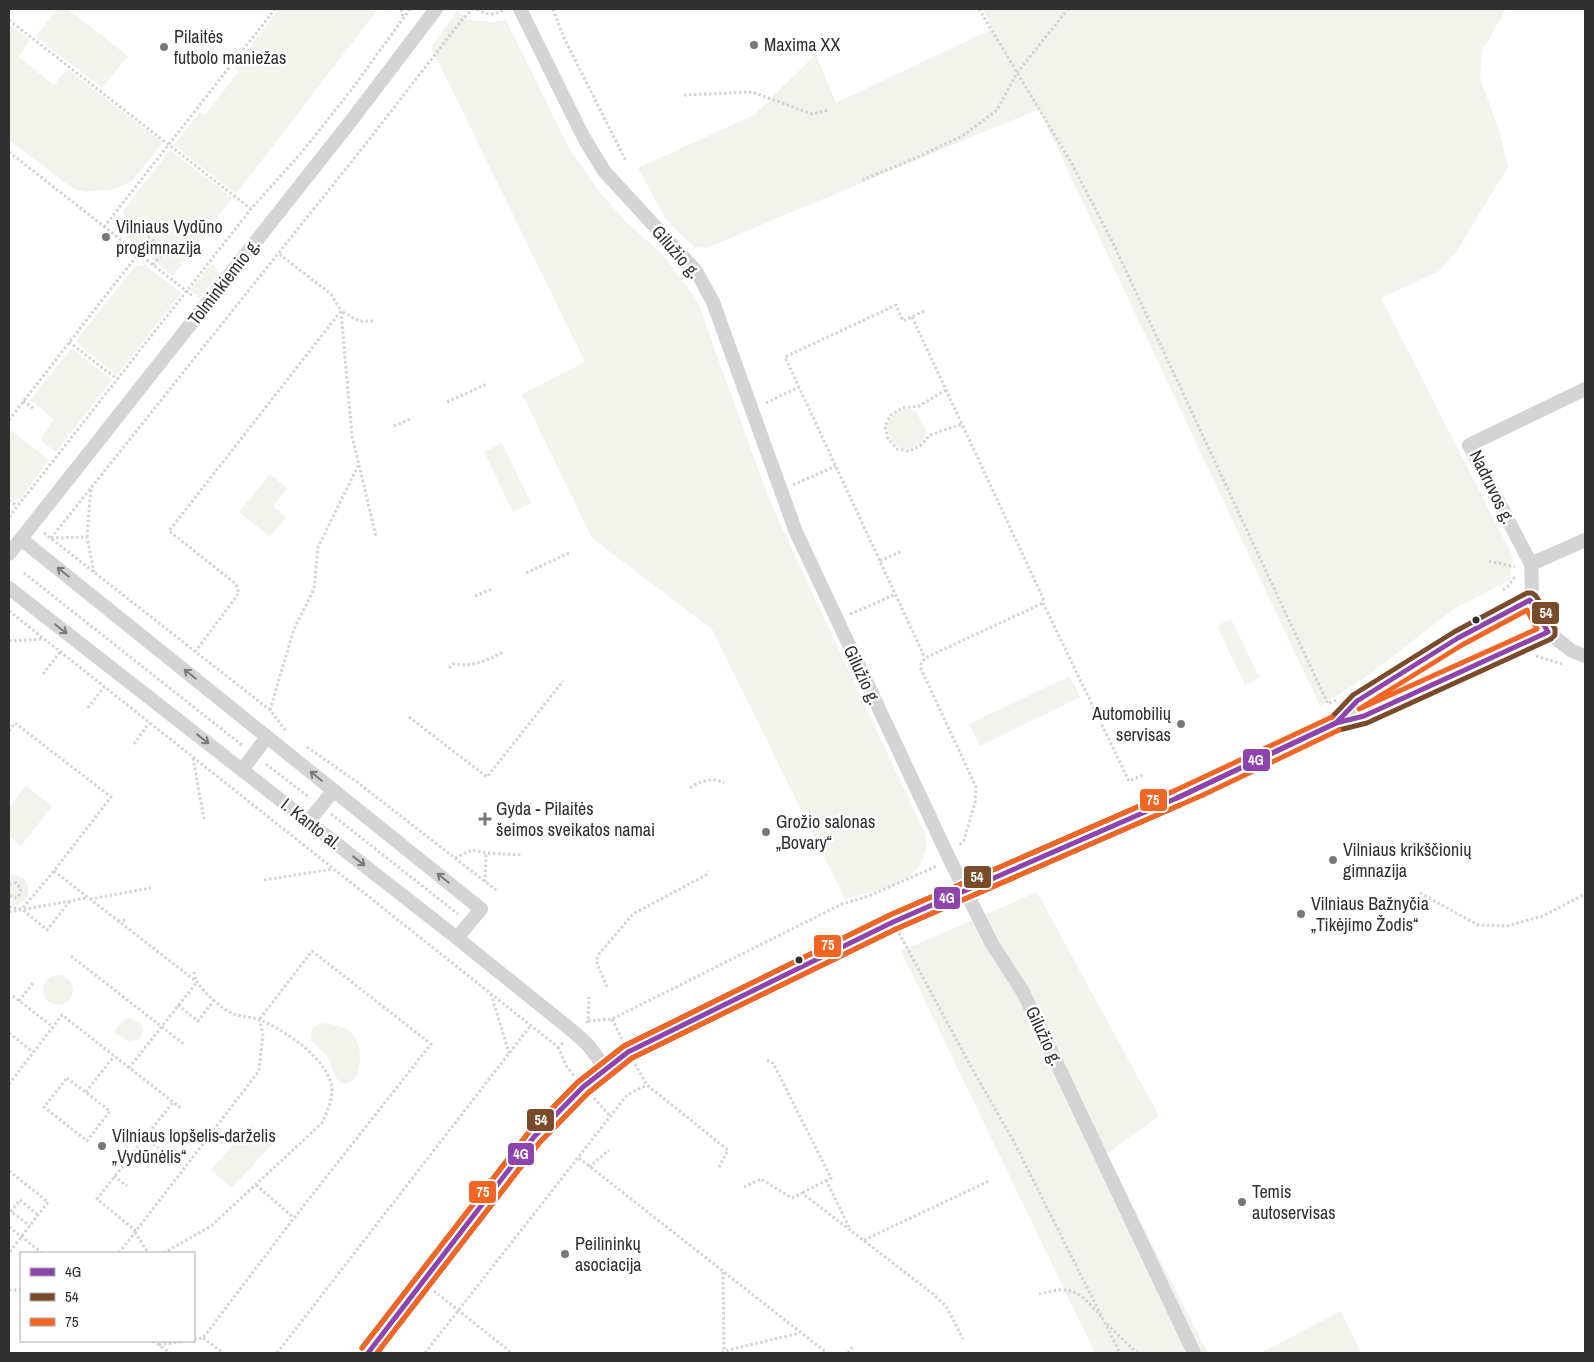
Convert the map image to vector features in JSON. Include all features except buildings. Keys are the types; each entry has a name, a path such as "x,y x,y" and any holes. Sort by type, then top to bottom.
{"street":[{"name":"Tolminkiemio g.","path":"9,554 369,98 436,9"},
{"name":"Gilužio g.","path":"520,9 584,138 604,172 696,272 713,302 780,491 796,532 836,620 965,891 992,944 1023,992 1194,1353"},
{"name":"Nadruvos g.","path":"1530,564 1470,445 1585,389"},
{"path":"21,538 481,908 458,938"},
{"path":"1585,540 1530,564 1532,580 1530,600 1548,632 1572,651 1585,656"},
{"name":"I. Kanto al.","path":"9,588 458,938 575,1033 588,1045 606,1069"},
{"path":"1336,722 1357,701 1458,638 1530,600"},
{"path":"368,1353 534,1137 583,1087 628,1052 893,922 1185,794 1336,722 1364,716 1548,632"},
{"path":"242,770 267,737"},
{"path":"308,822 334,790"}],"path":[{"path":"104,227 275,9"},
{"path":"401,9 403,18"},
{"path":"9,517 251,209 302,152 341,103 410,9"},
{"path":"51,538 472,9"},
{"path":"477,9 486,14 496,14 506,9"},
{"path":"553,9 564,38 626,162"},
{"path":"979,9 1072,164 1112,241 1328,704"},
{"path":"862,180 916,158 964,134 997,110 1018,73 1068,9"},
{"path":"9,20 251,209"},
{"path":"684,95 752,92 812,114 828,110"},
{"path":"9,152 205,306"},
{"path":"148,237 165,250"},
{"path":"153,265 168,246"},
{"path":"278,253 331,294 341,311 352,436 376,536"},
{"path":"9,420 138,254"},
{"path":"924,311 903,321 896,305 785,357 925,658"},
{"path":"341,311 359,321 374,321"},
{"path":"195,652 239,592 236,584 169,531 341,311"},
{"path":"912,317 1043,598 1043,603 1129,781 1143,775"},
{"path":"69,342 117,379"},
{"path":"446,402 487,384"},
{"path":"752,410 799,387"},
{"path":"946,390 919,406 902,408 891,414 885,426 888,439 897,449 909,451 920,446 930,435 962,424"},
{"path":"24,401 33,408"},
{"path":"394,426 413,418"},
{"path":"270,710 276,684 294,629 314,589 318,547 359,464"},
{"path":"780,491 836,466"},
{"path":"91,487 87,536 94,572"},
{"path":"9,500 17,506"},
{"path":"51,538 87,536"},
{"path":"51,538 270,710 285,730 293,736"},
{"path":"880,561 902,551"},
{"path":"526,573 569,553"},
{"path":"1489,561 1515,566 1515,578 1503,590"},
{"path":"475,596 492,589"},
{"path":"836,620 896,594"},
{"path":"9,611 558,1047 588,1021 612,1019 842,904 869,896 950,860 964,840 975,804 976,787 922,670 921,664 925,658 1043,603"},
{"path":"9,642 44,639"},
{"path":"43,674 60,652"},
{"path":"449,668 453,664 463,666 481,663 503,652"},
{"path":"409,717 487,777 564,680"},
{"path":"88,708 104,687"},
{"path":"9,731 15,723 111,796 54,871 22,909"},
{"path":"134,744 150,723"},
{"path":"301,742 357,782 496,890"},
{"path":"192,758 204,819"},
{"path":"690,788 699,782 718,780 724,783"},
{"path":"455,858 472,850 486,853 523,855"},
{"path":"485,882 486,853"},
{"path":"264,880 333,869"},
{"path":"54,871 197,982 214,1000 233,1014 259,1020 278,1029 310,1053 329,1077 332,1088 329,1108 322,1123 211,1226 166,1252"},
{"path":"607,987 596,961 599,954 633,914 708,872"},
{"path":"9,884 16,883 22,889 19,896 15,898 9,896"},
{"path":"9,912 151,888"},
{"path":"1420,893 1478,925 1497,926 1507,926 1543,916 1585,894"},
{"path":"9,906 22,909 47,930 70,901"},
{"path":"118,921 126,920"},
{"path":"893,922 965,1056 1013,1140 1120,1353"},
{"path":"203,1338 294,1218 431,1044 312,951 259,1020"},
{"path":"71,956 185,1044"},
{"path":"194,972 197,982"},
{"path":"129,1068 197,982"},
{"path":"19,1000 33,983"},
{"path":"490,993 509,1054"},
{"path":"13,996 53,1027"},
{"path":"588,1021 589,997"},
{"path":"178,1006 198,1021 214,1000"},
{"path":"9,1084 62,1015 182,1109"},
{"path":"612,1019 628,1052 647,1084 728,1150 719,1168"},
{"path":"119,1252 259,1071 263,1033 259,1020"},
{"path":"277,1353 531,1025"},
{"path":"9,1033 33,1052"},
{"path":"86,1092 114,1056"},
{"path":"744,1187 761,1178 792,1198 831,1178 773,1063 767,1060"},
{"path":"67,1078 86,1092 110,1112 86,1140 44,1107 67,1078"},
{"path":"425,1353 627,1095 647,1084"},
{"path":"147,1252 136,1231 97,1199 173,1102"},
{"path":"144,1138 158,1148"},
{"path":"589,1167 609,1150"},
{"path":"578,1158 827,1353"},
{"path":"9,1171 48,1202 9,1253"},
{"path":"114,1176 127,1186"},
{"path":"826,1180 852,1231"},
{"path":"864,1240 990,1181"},
{"path":"256,1185 294,1218"},
{"path":"802,1193 933,1294 946,1306 963,1339"},
{"path":"30,1226 10,1211 20,1200 38,1215"},
{"path":"9,1228 41,1252"},
{"path":"723,1272 723,1352 801,1333"},
{"path":"423,1283 512,1353"},
{"path":"1039,1294 1061,1289 1074,1292 1085,1299 1137,1353"},
{"path":"195,1339 203,1338 221,1353"},
{"path":"155,1342 170,1353"},
{"path":"158,1345 178,1342"},
{"path":"848,1353 854,1345"}],"shaded area":[{"path":"57,9 67,9 128,56 102,88 36,37"},
{"path":"279,9 378,9 236,194 174,145 200,112 205,115 239,71 234,67"},
{"path":"983,9 1506,9 1482,51 1480,77 1499,131 1508,167 1456,252 1439,271 1381,298 1513,557 1510,580 1454,609 1363,679 1320,706 1039,109 706,248 694,247 666,219 638,168 754,115 816,54 836,103 992,29"},
{"path":"457,11 468,20 492,22 506,20 569,148 598,190 627,223 662,254 697,300 770,502 926,836 925,852 921,863 904,880 881,890 845,899 712,629 592,538 522,394 585,362 431,47"},
{"path":"9,24 30,40 18,57 54,85 67,69 163,143 132,181 115,189 85,192 72,188 9,140"},
{"path":"170,150 232,198 173,276 132,243 123,211"},
{"path":"212,263 217,269 218,275 200,298 190,290"},
{"path":"145,265 181,293 117,375 76,341 135,266"},
{"path":"71,349 112,380 56,452 44,443 41,438 54,419 30,400"},
{"path":"909,409 916,411 927,433 919,445 906,449 892,441 888,424 896,413"},
{"path":"9,429 49,460 20,499 13,500 9,496"},
{"path":"502,443 531,503 513,512 484,452"},
{"path":"270,474 287,488 273,506 286,517 270,537 239,512"},
{"path":"1231,619 1260,678 1245,685 1217,626"},
{"path":"1070,676 1080,697 980,746 969,724"},
{"path":"26,786 52,806 21,846 9,836 9,808"},
{"path":"9,876 21,877 27,882 28,886 26,899 16,905 9,904"},
{"path":"1037,892 1159,1116 1106,1154 1208,1353 1095,1353 901,951"},
{"path":"58,975 69,979 73,990 69,1001 58,1005 47,1001 43,990 47,979"},
{"path":"130,1018 141,1024 143,1033 138,1040 129,1042 114,1032 122,1021"},
{"path":"322,1022 345,1028 353,1035 358,1045 360,1066 357,1075 352,1081 346,1083 339,1081 327,1057 311,1039 312,1029"},
{"path":"251,1125 273,1143 232,1188 211,1170"},
{"path":"1341,1311 1361,1353 1261,1353"}],"transit line":[{"name":"54","path":"1332,717 1353,695 1454,632 1527,593 1532,593 1536,596 1555,629 1555,635 1551,639 1367,723 1339,730"},
{"name":"4G","path":"1530,600 1548,632 1364,716 1336,723 1357,701 1458,638 1530,600"},
{"name":"75","path":"1527,610 1537,629 1359,709 1462,645 1527,610"},
{"name":"75","path":"362,1348 529,1132 578,1082 624,1046 890,915 1174,791 1332,717"},
{"name":"4G","path":"1177,798 1336,723"},
{"name":"4G","path":"1177,798 1336,723"},
{"name":"75","path":"377,1353 540,1142 588,1093 632,1058 896,929 1203,795 1339,730"},
{"name":"54","path":"362,1348 529,1132 578,1082 624,1046 890,915 1174,791"},
{"name":"4G","path":"368,1353 534,1137 583,1087 628,1052 893,922 1177,798"},
{"name":"54","path":"377,1353 540,1142 588,1093 632,1058 896,929 1180,805"}],"place":[{"name":"Maxima XX","path":"754,45"},
{"name":"Pilaitės futbolo maniežas","path":"164,47"},
{"name":"Vilniaus Vydūno progimnazija","path":"106,237"},
{"name":"Automobilių servisas","path":"1181,724"},
{"name":"Gyda - Pilaitės šeimos sveikatos namai","path":"485,819"},
{"name":"Grožio salonas „Bovary“","path":"766,832"},
{"name":"Vilniaus krikščionių gimnazija","path":"1333,860"},
{"name":"Vilniaus Bažnyčia „Tikėjimo Žodis“","path":"1301,914"},
{"name":"Vilniaus lopšelis-darželis „Vydūnėlis“","path":"102,1146"},
{"name":"Temis autoservisas","path":"1242,1202"},
{"name":"Peilininkų asociacija","path":"565,1254"}]}
